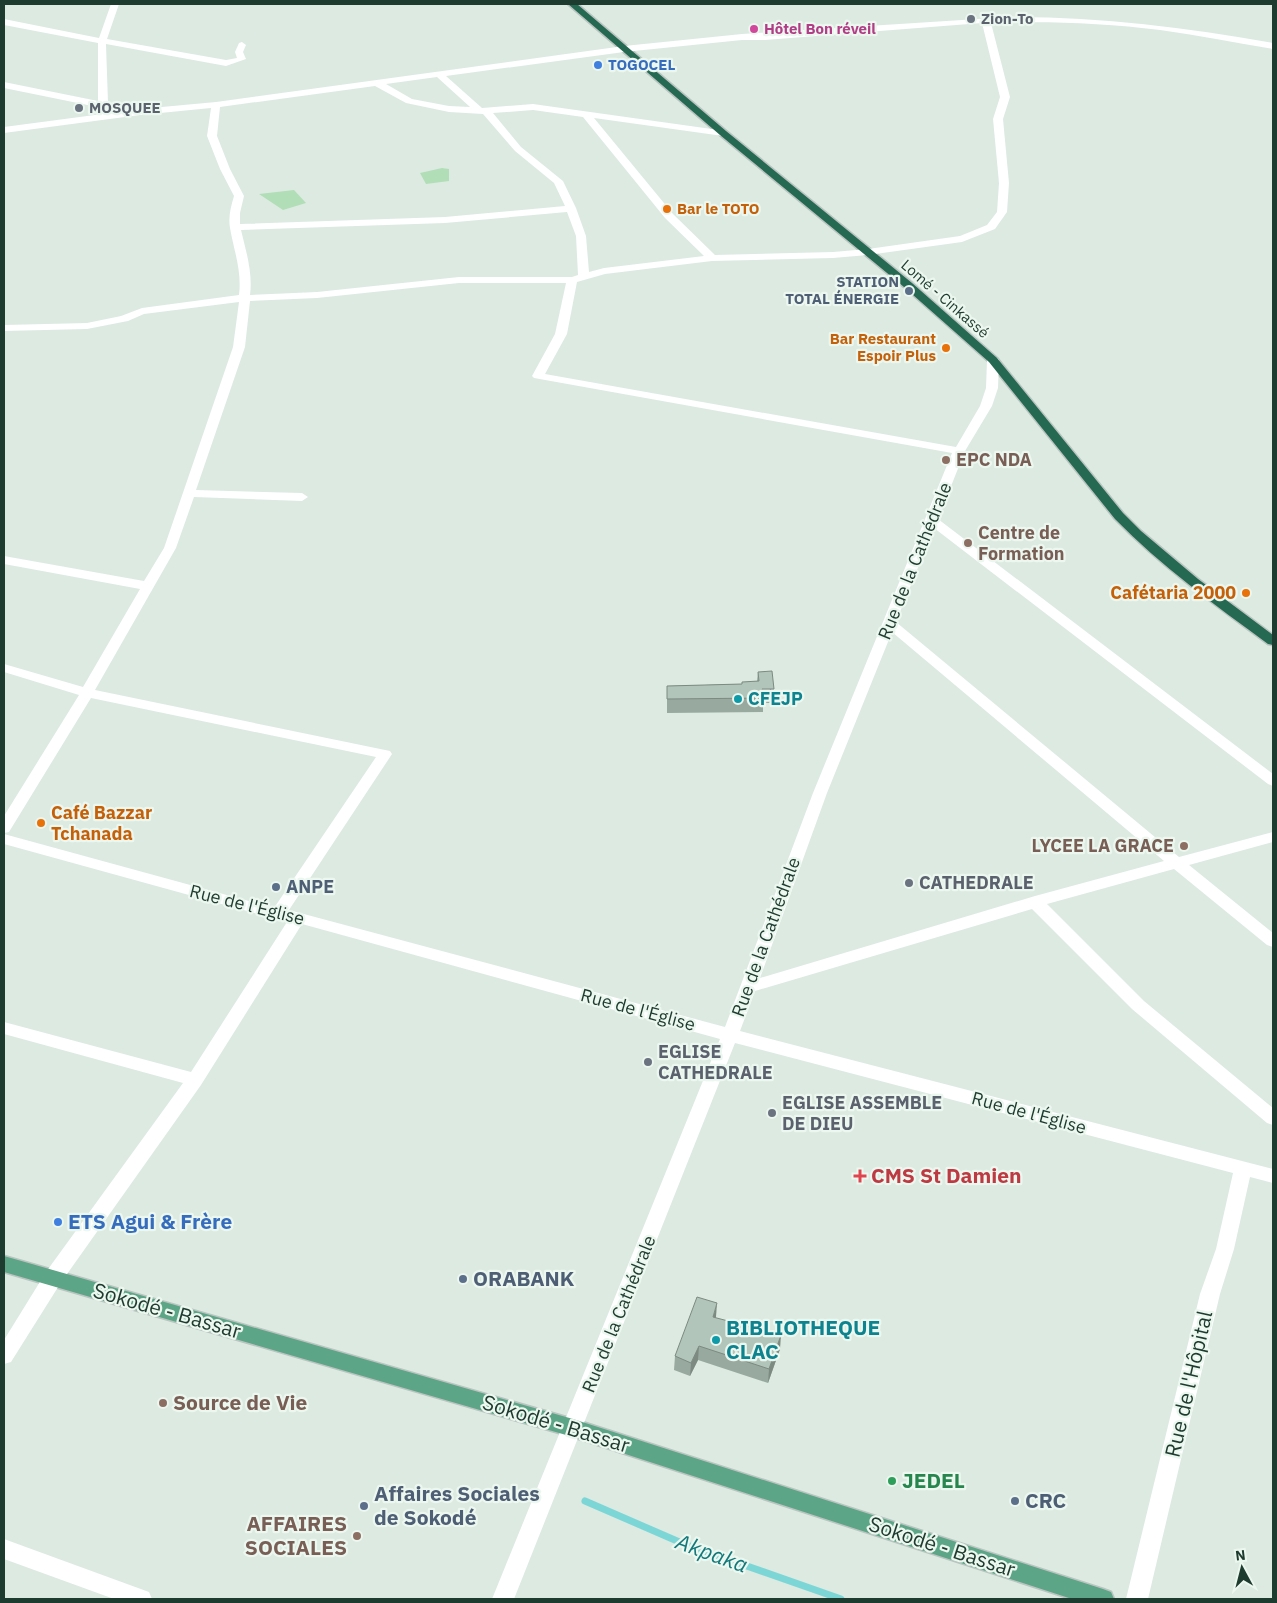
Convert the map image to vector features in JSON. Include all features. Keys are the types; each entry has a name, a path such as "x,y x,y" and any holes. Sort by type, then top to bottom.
{"highway":[{"name":"Lomé - Cinkassé","path":"572,4 723,133 868,252 993,360 1119,516 1140,538 1178,570 1273,641"}],"main road":[{"name":"Sokodé - Bassar","path":"4,1264 573,1428 1104,1599"}],"street":[{"path":"103,106 102,41 115,4"},
{"path":"4,328 87,326 124,320 142,311 244,298 317,295 458,280 572,280 604,271 712,258 868,252 962,239 991,227 1002,212 1004,183 998,119 1005,97 986,20"},
{"path":"4,130 140,112 216,105 624,49 742,36 775,36 986,20 1092,21 1187,30 1273,46"},
{"path":"4,22 226,63 242,59 239,52 242,45"},
{"path":"438,74 483,110 518,149 558,181 571,208 581,236 584,277"},
{"path":"376,83 410,101 449,109 483,110 533,107 587,116 723,133"},
{"path":"4,85 140,112"},
{"path":"4,828 88,693 170,548 239,347 246,285 243,258 235,227 235,214 239,196 225,169 212,136 216,105"},
{"path":"587,116 668,216 712,258"},
{"path":"235,227 346,225 505,217 571,208"},
{"path":"572,280 561,334 538,376 959,452"},
{"path":"4,339 11,335 40,327"},
{"name":"Rue de la Cathédrale","path":"503,1599 730,1035 820,793 959,452 986,406 992,388 993,360"},
{"path":"189,492 302,497"},
{"path":"931,520 1273,781"},
{"path":"4,560 148,586"},
{"path":"889,623 1176,863 1273,941"},
{"path":"4,668 88,693 385,754 278,915"},
{"path":"748,987 1035,902 1273,837"},
{"name":"Rue de l'Église","path":"4,839 278,915 298,917 730,1035 1273,1176"},
{"path":"1035,902 1138,1004 1273,1118"},
{"path":"4,1356 53,1278 195,1080 298,917"},
{"path":"4,1028 195,1080"},
{"name":"Rue de l'Hôpital","path":"1137,1599 1208,1303 1225,1249 1243,1169"},
{"path":"4,1549 141,1599"}],"green space":[{"path":"442,168 449,169 449,181 426,184 420,173"},
{"path":"294,190 306,203 283,210 259,194"}],"building":[{"path":"772,671 774,689 762,689 764,698 667,699 667,686 742,684 742,682 759,681 758,672"},
{"name":"BIBLIOTHEQUE CLAC","path":"697,1297 717,1303 713,1317 781,1335 769,1369 699,1346 691,1363 675,1356"}],"waterway":[{"name":"Akpaka","path":"585,1501 684,1544 841,1599"}],"place":[{"name":"Zion-To","path":"971,19"},
{"name":"Hôtel Bon réveil","path":"754,29"},
{"name":"TOGOCEL","path":"598,65"},
{"name":"MOSQUEE","path":"79,108"},
{"name":"Bar le TOTO","path":"667,209"},
{"name":"STATION TOTAL ÉNERGIE","path":"909,291"},
{"name":"Bar Restaurant Espoir Plus","path":"946,348"},
{"name":"EPC NDA","path":"946,460"},
{"name":"Centre de Formation","path":"968,543"},
{"name":"Cafétaria 2000","path":"1246,593"},
{"name":"CFEJP","path":"738,699"},
{"name":"Café Bazzar Tchanada","path":"41,823"},
{"name":"LYCEE LA GRACE","path":"1184,846"},
{"name":"CATHEDRALE","path":"909,883"},
{"name":"ANPE","path":"276,887"},
{"name":"EGLISE CATHEDRALE","path":"648,1062"},
{"name":"EGLISE ASSEMBLE DE DIEU","path":"772,1113"},
{"name":"CMS St Damien","path":"860,1176"},
{"name":"ETS Agui & Frère","path":"58,1222"},
{"name":"ORABANK","path":"463,1279"},
{"name":"BIBLIOTHEQUE CLAC","path":"716,1340"},
{"name":"Source de Vie","path":"163,1403"},
{"name":"JEDEL","path":"892,1481"},
{"name":"CRC","path":"1015,1501"},
{"name":"Affaires Sociales de Sokodé","path":"364,1506"},
{"name":"AFFAIRES SOCIALES","path":"357,1536"}]}
